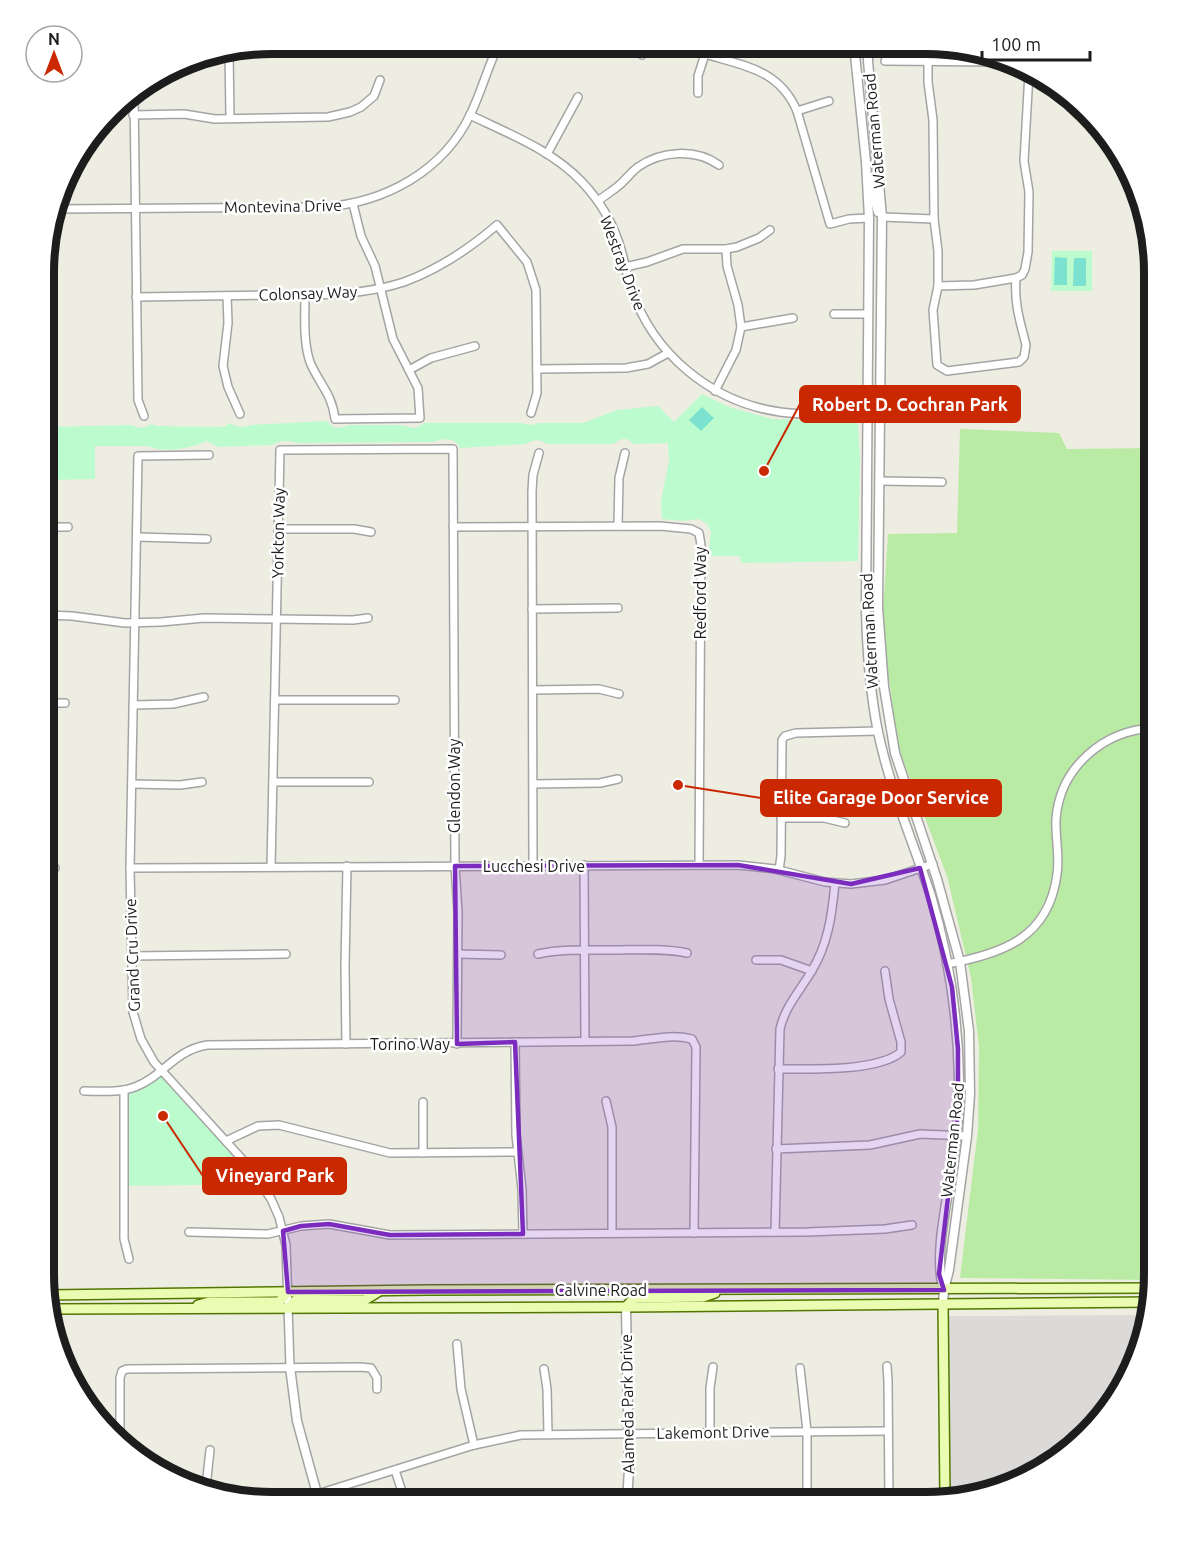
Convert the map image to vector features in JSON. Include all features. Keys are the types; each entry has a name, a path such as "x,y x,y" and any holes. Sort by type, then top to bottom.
{"main road":[{"name":"Calvine Road","path":"55,1295 380,1291 1144,1288"},
{"path":"626,1307 634,1298 703,1297 726,1290"},
{"path":"288,1308 296,1300 365,1300 380,1291"},
{"path":"190,1308 208,1302 279,1302 288,1292"},
{"name":"Calvine Road","path":"57,1308 626,1307 1142,1302"},
{"name":"Waterman Road","path":"944,1304 945,1491"}],"street":[{"name":"Montevina Drive","path":"64,209 323,207 353,204 382,195 398,188 427,169 452,144 470,115 495,54"},
{"path":"698,93 698,76 705,54 766,74 776,80 788,93 797,111 830,224 858,217 869,218"},
{"name":"Waterman Road","path":"855,54 866,162 869,218 866,622 869,676 878,731 895,793 938,921 955,1012 959,1092 939,1274 944,1290"},
{"name":"Waterman Road","path":"868,54 882,217 878,609 884,687 896,753 933,864 960,962 969,1031 970,1095 967,1136 949,1270 944,1290 944,1304"},
{"path":"229,58 230,118"},
{"path":"885,61 985,62"},
{"path":"928,62 933,120 934,219 938,251 938,286 933,310 936,327 936,361 939,368 947,371 1021,361 1026,345 1015,303 1016,278"},
{"path":"134,115 184,114 208,118 328,117 351,112 368,102 374,96 380,80"},
{"path":"938,286 974,285 1016,278 1022,275 1025,269 1028,252 1029,192 1024,161 1029,80"},
{"path":"547,154 578,97"},
{"path":"797,111 829,101"},
{"path":"134,103 138,400 144,416"},
{"name":"Westray Drive","path":"470,115 547,154 573,173 597,201 616,235 638,306 646,323 668,353 697,379 715,391 744,404 782,412 880,414"},
{"name":"Waterman Road","path":"863,138 870,148 875,208 882,217"},
{"path":"597,201 617,188 636,168 664,156 694,155 710,159 719,165"},
{"path":"305,295 306,344 310,361 331,400 335,419 420,418 418,388 393,339 374,261 357,225 353,204"},
{"path":"882,217 934,219"},
{"name":"Colonsay Way","path":"136,297 305,295 351,293 380,288 442,265 475,244 497,225 522,254 535,280 537,369"},
{"path":"625,267 683,249 726,249 748,244 770,230"},
{"path":"715,391 736,350 741,327 726,249"},
{"path":"227,296 228,323 224,366 228,387 240,414"},
{"path":"834,314 867,314"},
{"path":"741,327 793,318"},
{"path":"410,370 431,358 475,346"},
{"path":"531,413 537,393 537,369 626,368 648,364 668,353"},
{"name":"Yorkton Way","path":"271,867 280,450 453,449 453,527"},
{"path":"533,866 532,527 533,475 539,453"},
{"path":"618,526 619,478 624,453"},
{"name":"Grand Cru Drive","path":"209,455 138,456 130,868 132,1002 136,1026 146,1050 161,1070 226,1141 262,1184 271,1199 283,1232 288,1262 290,1367"},
{"path":"880,482 942,482"},
{"path":"54,527 68,526"},
{"name":"Redford Way","path":"453,527 618,526 680,528 690,529 699,534 701,556 699,865"},
{"name":"Glendon Way","path":"453,527 455,866 458,912 457,1044"},
{"path":"278,529 354,529 370,532"},
{"path":"137,537 207,539"},
{"path":"532,609 618,609"},
{"path":"54,616 134,622 204,618 352,620 368,618"},
{"path":"533,690 599,689 619,694"},
{"path":"133,705 174,704 204,696"},
{"path":"275,700 395,700"},
{"path":"54,703 65,703"},
{"path":"947,964 982,958 1008,947 1028,932 1044,913 1051,899 1057,875 1058,808 1068,780 1090,752 1111,738 1144,729"},
{"path":"779,870 781,856 780,745 785,736 796,733 878,731"},
{"path":"533,784 600,783 618,779"},
{"path":"132,784 202,782"},
{"path":"273,782 369,782"},
{"path":"781,818 824,818 845,823"},
{"name":"Lucchesi Drive","path":"130,868 738,865 779,870 835,883 860,883 885,880 933,864"},
{"path":"584,865 585,1040"},
{"path":"346,1044 347,866"},
{"path":"775,1232 778,1039 782,1020 821,952 830,925 835,883"},
{"path":"537,954 551,951 584,950 672,950 687,953"},
{"path":"131,956 286,954"},
{"path":"458,954 501,955"},
{"path":"756,960 781,960 812,971"},
{"path":"778,1069 862,1066 894,1057 900,1052 901,1042 889,999 885,971"},
{"name":"Torino Way","path":"84,1091 124,1090 146,1082 179,1055 190,1049 207,1045 633,1041 662,1037 692,1039 696,1047 694,1233"},
{"path":"515,1042 517,1152 524,1212 523,1234"},
{"path":"124,1090 124,1239 129,1259"},
{"path":"606,1101 612,1127 612,1233"},
{"path":"423,1102 423,1153"},
{"path":"226,1141 258,1126 279,1125 380,1152 517,1152"},
{"path":"776,1149 870,1145 920,1134 967,1136"},
{"path":"189,1232 268,1234 301,1226 329,1224 380,1235 775,1232 885,1229 912,1225"},
{"name":"Alameda Park Drive","path":"626,1307 629,1433 627,1492"},
{"path":"457,1344 461,1389 474,1445"},
{"path":"886,1366 889,1492"},
{"path":"290,1367 297,1421 317,1492"},
{"path":"120,1430 120,1378 122,1371 127,1369 360,1367 371,1368 377,1378 377,1389"},
{"path":"710,1433 710,1388 713,1367"},
{"path":"800,1368 807,1431 807,1492"},
{"path":"544,1370 547,1389 548,1434"},
{"name":"Lakemont Drive","path":"332,1492 474,1445 521,1435 888,1431"},
{"path":"207,1482 210,1450"},
{"path":"395,1470 402,1492"}],"highlighted area":[{"path":"738,865 851,884 920,868 952,987 958,1049 958,1112 939,1274 944,1290 288,1292 283,1231 301,1226 329,1224 390,1235 523,1234 515,1042 457,1044 455,866"}],"shaded area":[{"path":"1055,257 1067,258 1067,285 1054,285"},
{"path":"1074,258 1086,258 1086,286 1073,286"},
{"path":"702,407 714,418 701,431 689,420"},
{"path":"1140,1315 1132,1344 1115,1383 1090,1418 1070,1438 1022,1470 982,1485 942,1492 942,1316"}],"green space":[{"path":"1052,251 1092,251 1092,291 1051,291"},
{"path":"702,394 729,407 772,419 854,421 858,424 860,458 858,561 741,563 740,556 708,556 711,532 707,524 699,519 683,521 662,519 661,501 669,461 668,443 634,444 627,439 621,439 613,444 547,444 536,440 526,444 460,448 452,440 445,439 433,442 297,443 284,441 272,445 218,447 207,441 186,448 170,450 148,446 95,446 95,479 54,480 54,427 132,425 142,428 152,424 156,426 224,427 230,423 240,427 327,421 333,427 339,428 351,425 398,425 416,428 424,423 532,425 583,423 617,410 658,406 674,422"},
{"path":"960,429 1059,433 1067,449 1144,448 1144,1280 960,1278 978,1129 979,1047 971,978 947,876 898,747 882,627 888,534 957,533"},
{"path":"161,1070 262,1184 124,1186 124,1090"}],"place":[{"name":"Robert D. Cochran Park","path":"764,471"},
{"name":"Elite Garage Door Service","path":"678,785"},
{"name":"Vineyard Park","path":"163,1116"}]}
